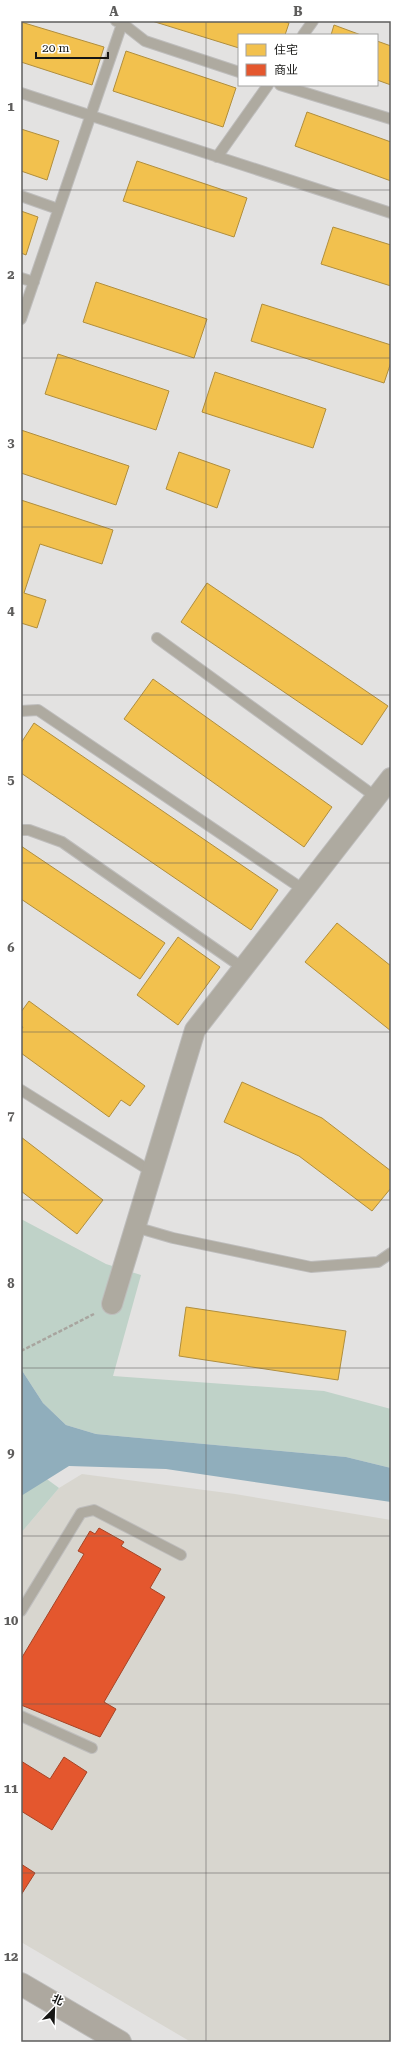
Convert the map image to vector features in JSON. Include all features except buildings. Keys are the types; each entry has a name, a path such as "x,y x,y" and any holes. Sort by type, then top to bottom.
{"main road":[{"path":"21,1984 120,2042"}],"street":[{"path":"112,1304 195,1030 391,778"}],"lane":[{"path":"304,34 312,21"},
{"path":"21,319 120,22 145,41 238,72"},
{"path":"216,156 267,86"},
{"path":"283,86 391,119"},
{"path":"21,93 391,213"},
{"path":"21,196 58,209"},
{"path":"21,278 34,282"},
{"path":"156,638 376,797"},
{"path":"21,712 38,710 304,890"},
{"path":"21,830 29,830 62,842 243,968"},
{"path":"21,1090 152,1172"},
{"path":"135,1227 173,1238 310,1267 378,1262 391,1253"},
{"path":"21,1611 81,1513 94,1510 181,1555"},
{"path":"21,1716 92,1748"}],"path":[{"path":"21,1352 112,1304"}],"shaded area":[{"path":"82,1474 235,1494 391,1520 391,2042 191,2042 21,1942 21,1533 59,1488"}],"green space":[{"path":"21,1219 106,1264 141,1275 113,1376 324,1391 391,1409 391,1468 346,1457 96,1434 66,1425 43,1403 21,1369"},
{"path":"21,1460 59,1488 21,1533"}],"water":[{"path":"21,1369 43,1403 66,1425 96,1434 346,1457 391,1468 391,1502 166,1469 69,1466 21,1496"}]}
